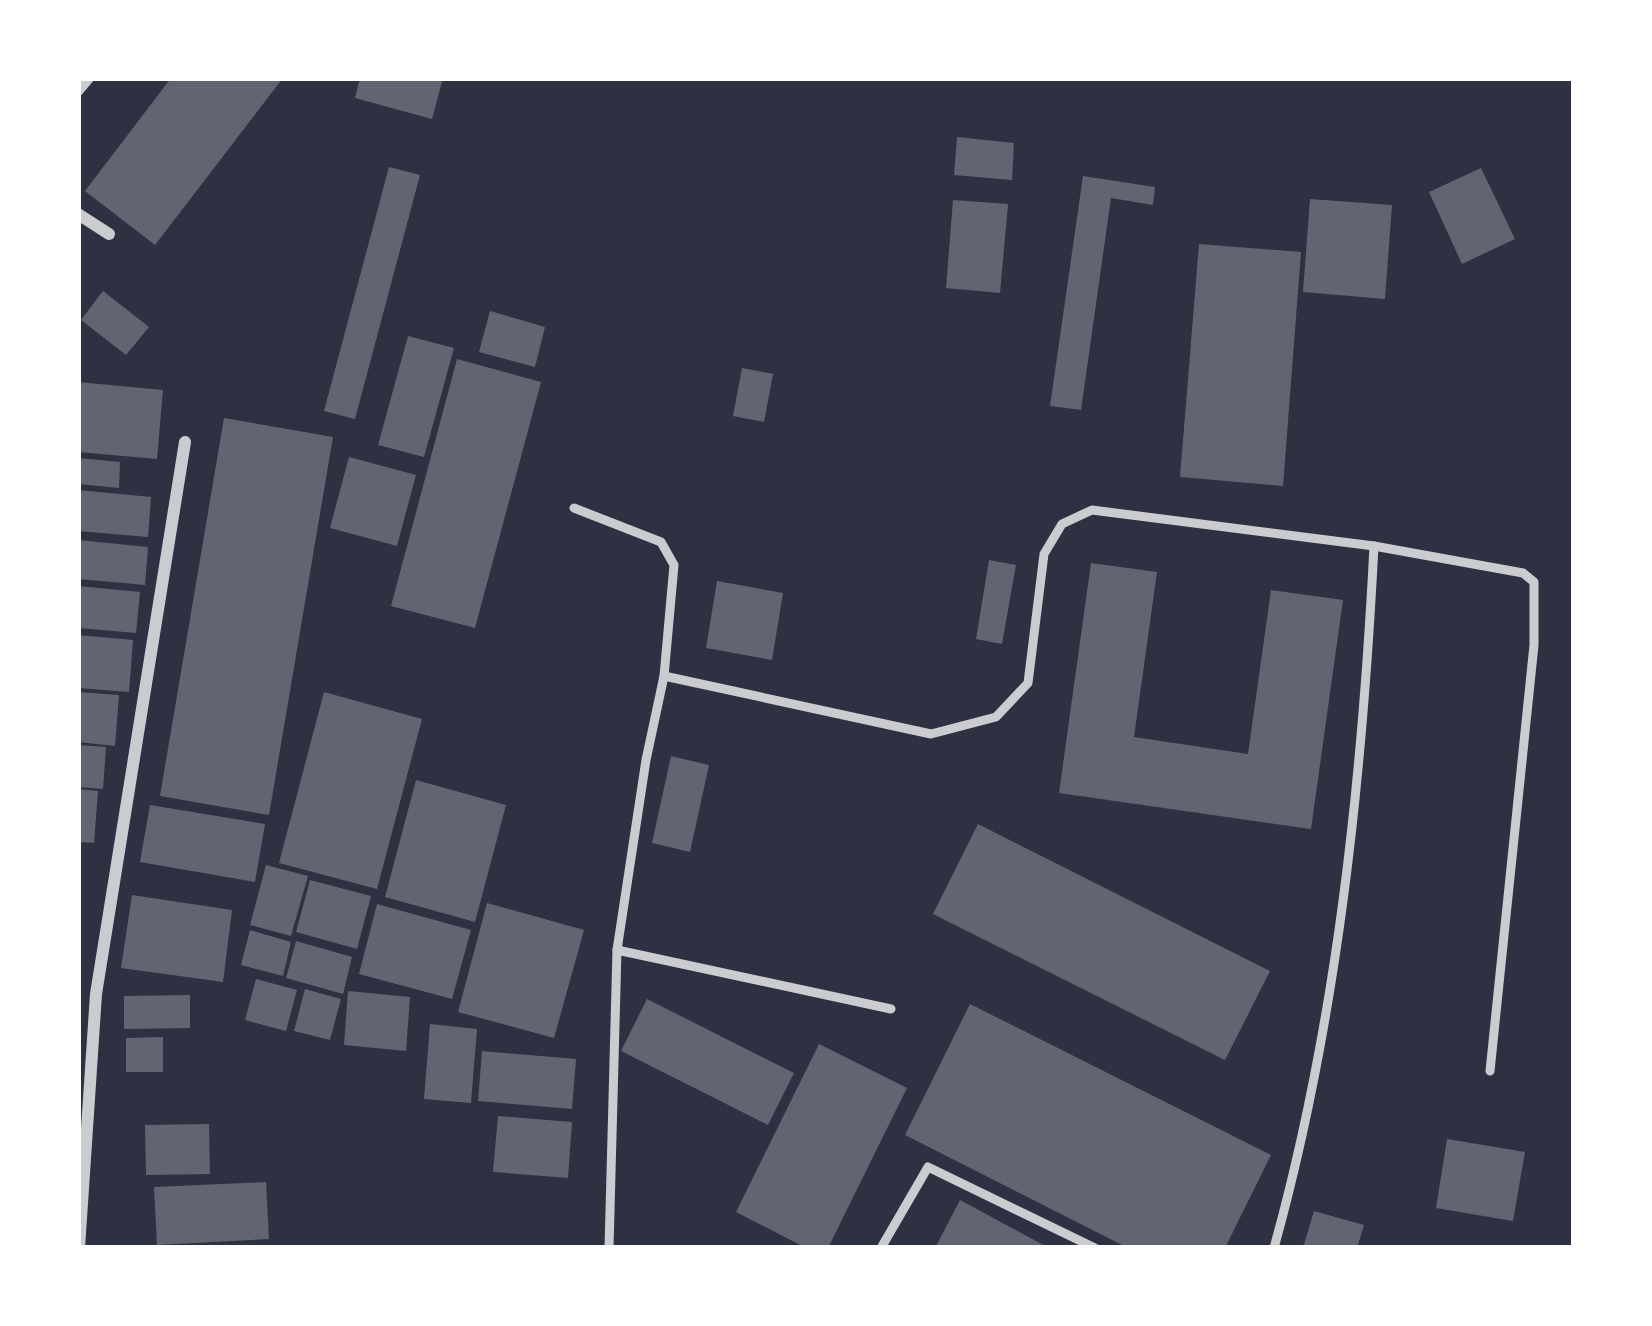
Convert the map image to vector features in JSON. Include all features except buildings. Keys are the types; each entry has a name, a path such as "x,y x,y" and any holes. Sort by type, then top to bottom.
{"street":[{"path":"78,90 88,78"},
{"path":"78,214 109,233"},
{"path":"79,1248 96,994 185,442"}],"lane":[{"path":"574,508 661,542 674,565 664,676 617,950 609,1248"},
{"path":"664,676 931,734 996,717 1028,683 1044,554 1062,524 1092,509 1374,546 1523,573 1534,582 1534,645 1490,1071"},
{"path":"1274,1248 1324,1028 1350,835 1374,546"},
{"path":"617,950 891,1009"},
{"path":"881,1248 928,1167 1095,1248"}]}
